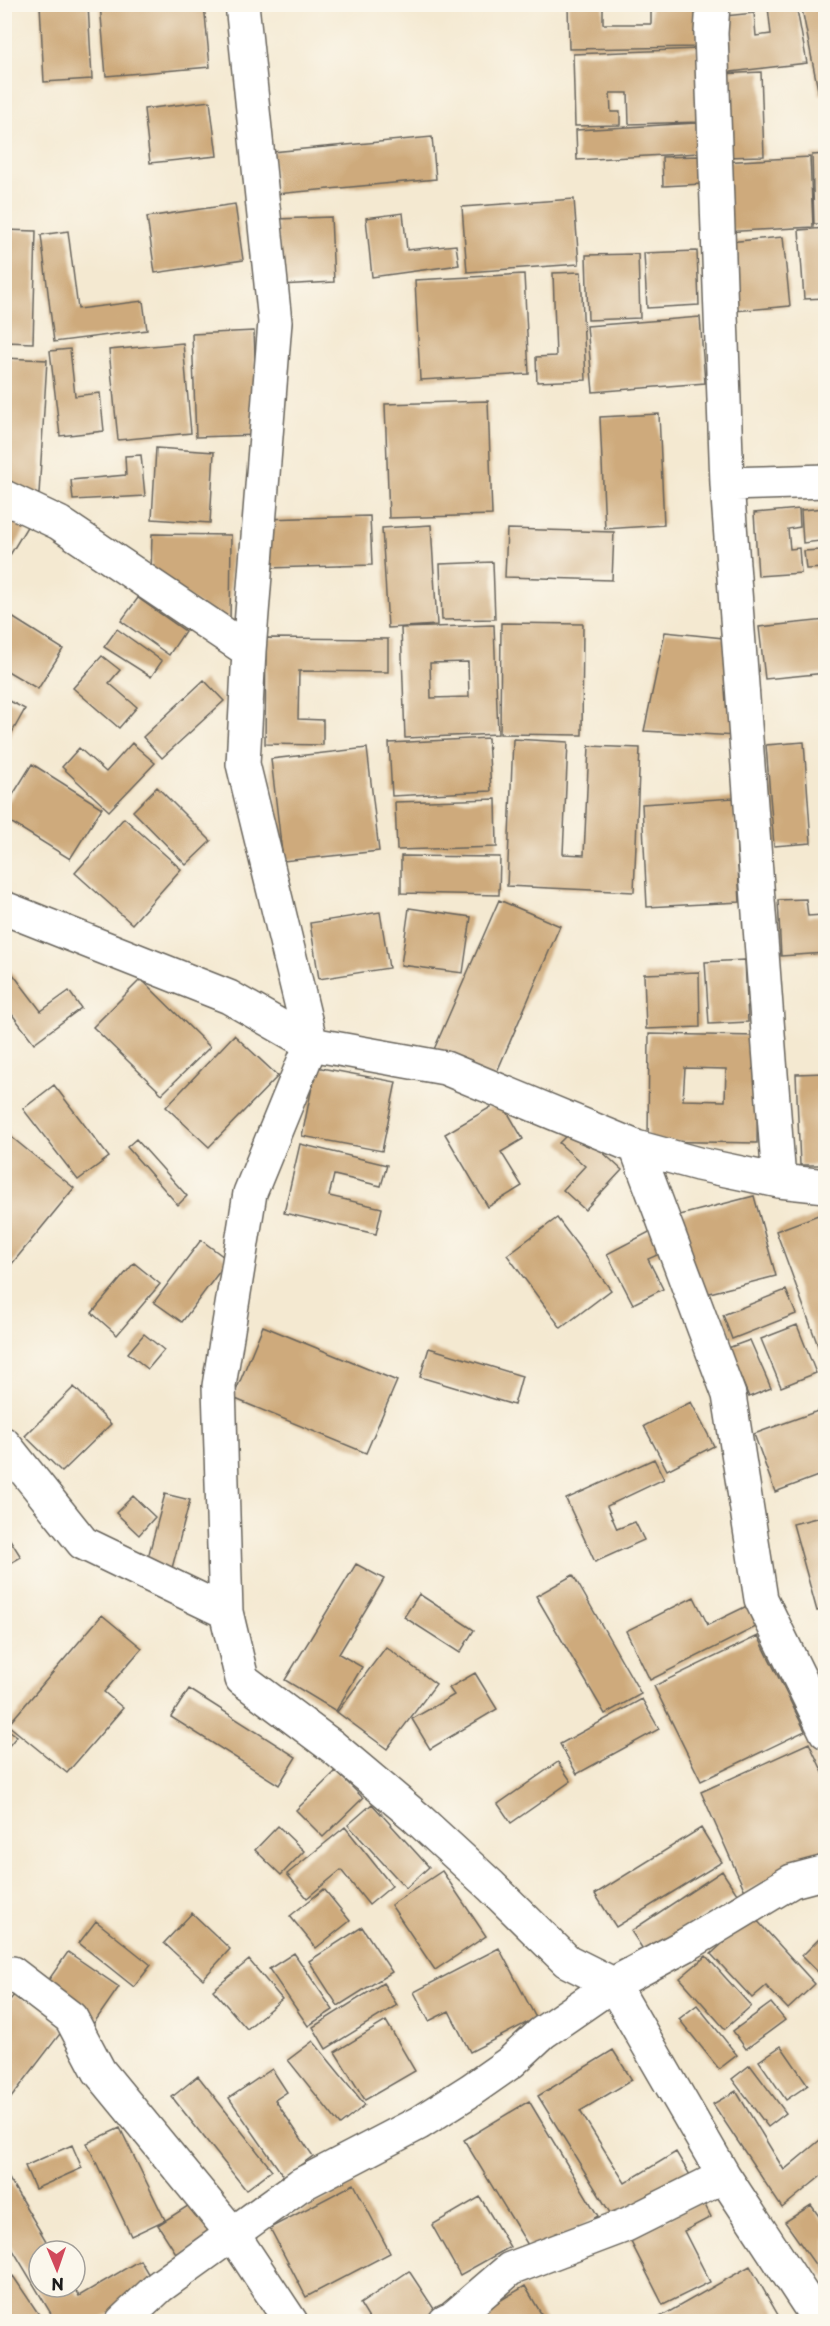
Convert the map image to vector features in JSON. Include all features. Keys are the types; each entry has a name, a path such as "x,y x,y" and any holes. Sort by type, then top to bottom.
{"street":[{"path":"242,4 275,322 249,651 243,764 311,1044 250,1193 219,1386 226,1612 242,1680 333,1747 416,1817 491,1886 567,1961 612,1984 724,2176 820,2322"},
{"path":"713,4 712,44 727,484 778,1181"},
{"path":"727,484 825,481"},
{"path":"4,497 59,523 249,651"},
{"path":"4,908 229,997 311,1044 444,1068 636,1147 698,1164 778,1181 825,1186"},
{"path":"636,1147 729,1395 760,1599 825,1732"},
{"path":"4,1444 83,1543 226,1612"},
{"path":"122,2322 159,2287 300,2185 418,2123 471,2090 511,2062 542,2033 612,1984 686,1945 792,1881 825,1872"},
{"path":"4,1975 12,1973 71,2018 99,2071 232,2233 291,2322"},
{"path":"445,2322 453,2318 510,2269 626,2225 724,2176"}],"building":[{"path":"40,4 88,4 92,79 44,82"},
{"path":"100,4 204,4 210,67 106,76"},
{"path":"568,4 603,4 603,24 651,24 651,4 698,4 698,47 569,49"},
{"path":"796,4 807,63 722,73 715,17 754,13 756,36 771,34 768,7"},
{"path":"801,4 826,4 826,94 819,95"},
{"path":"698,49 700,122 629,124 628,93 610,93 611,112 620,112 620,125 575,126 573,54"},
{"path":"761,72 764,156 723,157 719,74"},
{"path":"210,101 217,156 150,163 144,109"},
{"path":"697,123 699,153 577,160 576,130"},
{"path":"432,137 436,179 276,194 272,152"},
{"path":"826,154 826,224 814,224 812,155"},
{"path":"701,156 702,184 663,186 662,157"},
{"path":"810,157 813,227 724,232 721,162"},
{"path":"574,199 579,264 467,272 462,207"},
{"path":"235,204 243,260 155,273 147,217"},
{"path":"403,213 407,250 456,245 459,265 372,277 366,218"},
{"path":"331,217 334,282 280,285 277,219"},
{"path":"826,228 826,298 804,299 799,230"},
{"path":"4,230 36,231 33,343 4,342"},
{"path":"68,231 78,309 143,301 147,330 54,342 41,235"},
{"path":"783,237 790,306 735,311 728,242"},
{"path":"697,251 699,305 647,308 644,253"},
{"path":"638,254 640,318 588,320 586,255"},
{"path":"581,272 586,380 537,382 536,357 556,356 553,273"},
{"path":"524,274 529,374 420,380 415,280"},
{"path":"700,317 705,383 593,392 587,326"},
{"path":"254,331 258,435 196,437 192,334"},
{"path":"183,343 191,433 118,440 109,350"},
{"path":"70,349 75,396 100,393 104,431 60,436 50,351"},
{"path":"4,358 47,360 39,494 5,493 7,471 4,470"},
{"path":"488,401 492,515 389,518 385,404"},
{"path":"659,414 664,525 605,529 600,417"},
{"path":"156,448 214,452 210,523 152,519"},
{"path":"141,455 145,496 73,500 71,480 126,475 125,456"},
{"path":"826,508 826,568 806,569 804,551 820,550 820,541 803,543 801,510"},
{"path":"799,509 800,527 788,529 790,549 799,548 801,573 758,576 754,513"},
{"path":"4,512 28,525 4,565"},
{"path":"370,516 372,565 267,568 265,519"},
{"path":"431,525 437,625 388,628 382,528"},
{"path":"507,529 614,532 612,580 505,577"},
{"path":"152,534 231,535 230,625 151,573"},
{"path":"493,562 495,619 442,620 440,564"},
{"path":"138,598 185,631 169,655 121,621"},
{"path":"4,612 63,649 38,689 4,669"},
{"path":"826,620 826,673 765,679 759,627"},
{"path":"501,623 583,624 582,735 500,734"},
{"path":"494,625 498,734 405,738 401,628","holes":["468,662 469,697 431,698 430,663"]},
{"path":"117,629 162,661 151,677 104,647"},
{"path":"665,632 733,639 737,736 644,731"},
{"path":"266,638 388,639 388,672 299,671 298,719 323,720 323,745 265,744"},
{"path":"102,656 120,670 109,683 137,707 119,728 73,688"},
{"path":"204,680 224,701 162,758 143,737"},
{"path":"4,698 25,709 9,738 4,735"},
{"path":"488,738 491,791 392,796 389,743"},
{"path":"513,739 568,742 563,854 584,855 589,746 640,748 634,892 507,886"},
{"path":"804,742 811,843 774,846 766,745"},
{"path":"132,743 155,763 109,811 62,767 79,748 106,772"},
{"path":"367,748 379,851 283,861 271,759"},
{"path":"32,764 102,808 70,859 4,818 4,809"},
{"path":"157,787 211,841 186,865 133,811"},
{"path":"734,798 740,902 647,907 642,804"},
{"path":"496,799 497,847 397,850 395,802"},
{"path":"124,818 181,869 132,924 75,873"},
{"path":"401,856 500,857 499,895 401,893"},
{"path":"821,898 826,898 826,953 781,956 778,900 806,899 808,916 823,915"},
{"path":"499,900 560,926 493,1081 432,1054"},
{"path":"409,908 471,917 463,973 401,965"},
{"path":"380,912 389,968 319,979 310,923"},
{"path":"745,960 748,1022 709,1024 705,962"},
{"path":"6,965 41,1011 69,991 81,1008 34,1043 4,1004"},
{"path":"699,972 700,1027 646,1029 644,974"},
{"path":"141,979 210,1047 162,1094 93,1027"},
{"path":"649,1034 758,1036 757,1143 648,1141","holes":["685,1068 726,1069 725,1101 683,1100"]},
{"path":"234,1035 278,1076 209,1147 166,1107"},
{"path":"316,1067 396,1082 382,1151 302,1136"},
{"path":"826,1073 826,1165 800,1165 796,1074"},
{"path":"54,1085 109,1157 78,1180 23,1109"},
{"path":"501,1101 523,1139 501,1152 522,1186 488,1207 445,1134"},
{"path":"575,1127 622,1170 585,1210 563,1190 585,1166 559,1143"},
{"path":"4,1131 74,1188 6,1271 4,1270"},
{"path":"136,1139 187,1196 178,1205 127,1147"},
{"path":"300,1144 387,1165 381,1186 334,1175 329,1196 382,1208 376,1234 284,1213"},
{"path":"754,1196 776,1276 698,1296 676,1216"},
{"path":"826,1212 826,1365 825,1365 776,1231"},
{"path":"557,1218 611,1290 561,1328 507,1255"},
{"path":"653,1230 664,1252 648,1259 663,1289 633,1304 607,1254"},
{"path":"201,1240 228,1260 182,1322 154,1302"},
{"path":"134,1263 160,1284 117,1335 92,1313"},
{"path":"786,1290 796,1314 732,1339 723,1315"},
{"path":"797,1325 816,1373 781,1387 761,1339"},
{"path":"263,1326 397,1381 366,1453 233,1398"},
{"path":"144,1334 164,1350 148,1369 128,1353"},
{"path":"750,1340 771,1388 749,1397 728,1348"},
{"path":"429,1348 522,1376 514,1405 420,1377"},
{"path":"74,1387 111,1424 62,1472 25,1436"},
{"path":"691,1402 714,1446 667,1470 644,1426"},
{"path":"826,1408 826,1473 775,1492 754,1434"},
{"path":"654,1459 664,1479 607,1506 617,1529 635,1522 644,1540 595,1562 566,1499"},
{"path":"165,1494 190,1500 171,1572 146,1565"},
{"path":"133,1496 155,1517 139,1535 116,1513"},
{"path":"820,1517 826,1535 826,1609 817,1611 793,1524"},
{"path":"4,1530 21,1557 4,1567"},
{"path":"356,1564 384,1579 339,1654 362,1667 336,1711 285,1680"},
{"path":"573,1575 641,1694 605,1714 536,1596"},
{"path":"419,1594 474,1630 460,1653 404,1617"},
{"path":"694,1597 708,1625 751,1604 762,1624 650,1680 626,1631"},
{"path":"102,1615 142,1648 104,1692 123,1708 67,1773 8,1725"},
{"path":"758,1636 805,1731 701,1781 654,1686"},
{"path":"386,1647 436,1684 387,1749 337,1712"},
{"path":"475,1673 497,1709 430,1749 412,1719 454,1695 449,1688"},
{"path":"189,1689 296,1757 279,1785 171,1717"},
{"path":"642,1699 659,1729 577,1774 560,1744"},
{"path":"4,1727 17,1736 4,1752"},
{"path":"809,1743 826,1779 826,1855 745,1891 701,1792"},
{"path":"558,1762 571,1781 511,1823 498,1804"},
{"path":"336,1771 363,1798 323,1837 296,1810"},
{"path":"372,1804 429,1867 406,1888 348,1825"},
{"path":"278,1826 304,1851 281,1875 255,1850"},
{"path":"345,1827 392,1886 369,1905 341,1870 307,1898 287,1874"},
{"path":"701,1828 722,1862 616,1927 595,1894"},
{"path":"442,1871 486,1936 435,1970 391,1905"},
{"path":"722,1871 737,1894 646,1954 631,1931"},
{"path":"324,1889 350,1921 316,1948 290,1916"},
{"path":"192,1913 230,1949 203,1979 164,1943"},
{"path":"753,1916 815,1984 788,2009 766,1986 752,1998 711,1954"},
{"path":"96,1921 151,1965 134,1987 79,1943"},
{"path":"362,1927 392,1972 338,2006 309,1961"},
{"path":"822,1936 826,1939 826,1980 802,1956"},
{"path":"499,1948 536,2018 470,2052 449,2011 429,2021 414,1992"},
{"path":"68,1952 119,1987 94,2023 43,1988"},
{"path":"294,1953 333,2010 308,2026 269,1969"},
{"path":"706,1956 751,2006 725,2029 680,1978"},
{"path":"249,1960 282,1999 247,2029 213,1990"},
{"path":"383,1983 397,2005 326,2049 313,2027"},
{"path":"15,1994 63,2030 4,2107 4,2007"},
{"path":"771,2003 785,2020 746,2049 733,2031"},
{"path":"697,2005 737,2055 719,2069 679,2019"},
{"path":"386,2021 415,2071 365,2100 335,2052"},
{"path":"313,2041 365,2105 340,2125 288,2060"},
{"path":"781,2046 808,2085 786,2100 759,2061"},
{"path":"613,2050 632,2080 580,2111 625,2183 676,2152 690,2175 615,2221 538,2096"},
{"path":"750,2065 786,2113 768,2127 732,2079"},
{"path":"272,2069 287,2092 275,2100 313,2156 284,2177 229,2098"},
{"path":"198,2076 272,2170 246,2190 172,2097"},
{"path":"736,2091 784,2170 826,2135 826,2172 782,2208 713,2104"},
{"path":"529,2101 598,2216 534,2255 464,2140"},
{"path":"120,2128 165,2220 131,2236 87,2143"},
{"path":"72,2145 82,2168 35,2189 25,2166"},
{"path":"8,2177 45,2239 27,2239 27,2273 4,2235 4,2180"},
{"path":"354,2184 390,2253 306,2297 270,2228"},
{"path":"480,2197 510,2247 460,2275 432,2225"},
{"path":"703,2201 711,2217 684,2231 710,2282 663,2305 629,2238"},
{"path":"194,2202 215,2235 179,2258 158,2225"},
{"path":"811,2205 826,2226 826,2280 785,2222"},
{"path":"140,2260 156,2287 96,2322 56,2322 42,2299 87,2299 87,2291"},
{"path":"750,2266 782,2322 651,2322"},
{"path":"409,2271 436,2312 422,2322 371,2322 360,2304"},
{"path":"13,2276 44,2322 5,2322 5,2282"},
{"path":"525,2286 546,2322 487,2322 481,2312"}]}
